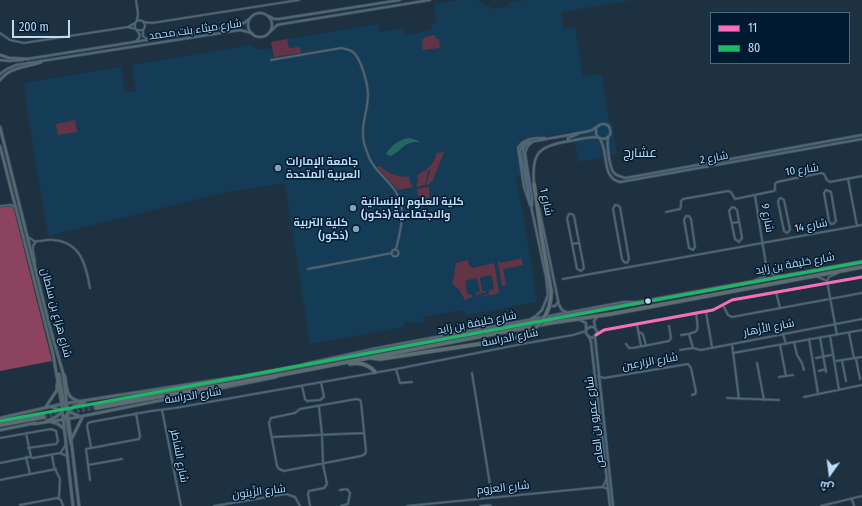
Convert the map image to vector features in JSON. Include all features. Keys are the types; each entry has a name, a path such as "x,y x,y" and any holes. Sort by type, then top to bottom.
{"highway":[{"path":"371,358 380,358 522,337 542,322 550,305 551,290 534,184"},
{"name":"شارع خليفة بن زايد","path":"862,262 640,302 96,406 371,358 862,267"},
{"path":"335,364 358,363 368,366 375,372"},
{"path":"0,421 44,415 0,425"}],"main road":[{"path":"0,55 9,58 28,59"},
{"path":"0,80 14,69 41,62"},
{"name":"شارع هزاع بن سلطان","path":"0,127 63,373 66,394 65,404"},
{"name":"شارع هزاع بن سلطان","path":"0,146 57,370"},
{"path":"57,370 68,412 66,418 68,435 73,449"},
{"path":"45,408 57,390 57,370"},
{"path":"63,373 69,396 80,401"},
{"path":"0,430 82,416 272,378 280,374"},
{"path":"0,418 80,401 235,377 242,378"},
{"path":"73,506 64,430 68,412 78,404 113,396"},
{"path":"34,424 54,419 62,412 65,404"},
{"path":"50,407 56,408 62,412 66,418 72,440 79,506"},
{"path":"68,412 82,416"},
{"path":"72,440 74,432 82,416"},
{"path":"34,424 54,423 62,426 64,430"}],"street":[{"path":"136,0 138,14 134,26 140,36 136,42"},
{"path":"128,27 137,30 144,29 152,24 299,0"},
{"path":"400,0 279,19 264,13 258,13 249,19 248,26 252,33 256,36 262,36 270,32 274,27 282,24 430,0"},
{"path":"138,14 146,25 143,36 149,40"},
{"path":"269,16 272,24 270,32"},
{"name":"شارع ميثاء بنت محمد","path":"0,60 12,61 28,59 238,26 249,19"},
{"path":"0,33 10,40 24,44 128,27 140,20 152,24"},
{"name":"شارع ميثاء بنت محمد","path":"0,74 16,65 240,30 252,33"},
{"path":"271,60 342,48 350,50 355,54 361,66 367,88 367,100 362,130 367,153 371,162 395,189 401,201 402,216 396,250 399,252 398,255 394,256 392,253"},
{"path":"600,124 607,125 611,131 609,136 605,139 598,138 596,128 600,124"},
{"name":"شارع 1","path":"530,201 523,150 525,145 530,142 579,133 596,128"},
{"path":"570,141 568,138 579,133"},
{"name":"شارع 2","path":"609,136 607,145 612,168 616,175 626,178 862,135"},
{"path":"532,210 525,191 518,150 520,144 524,141 546,138"},
{"path":"532,210 532,194 525,151 528,145 532,143 551,138"},
{"name":"شارع 1","path":"548,295 546,277 520,149 527,141 551,138"},
{"name":"شارع 1","path":"567,313 560,308 558,302 534,184 533,167 535,159 540,152 551,144 598,138"},
{"name":"شارع 2","path":"598,138 604,146 609,174 612,179 620,182 862,138"},
{"name":"شارع 10","path":"666,212 680,209 681,201 683,199 728,191 731,192 733,198 735,199 755,196 774,192 775,184 777,182 820,173 824,174 830,182 862,176"},
{"path":"848,178 857,226"},
{"path":"833,224 829,221 824,194 824,191 826,190 830,190 831,193 836,221 833,224 834,230"},
{"name":"شارع 9","path":"755,196 763,243"},
{"path":"10,205 14,198"},
{"path":"787,233 790,230 784,200 781,198 778,201 780,214 784,231 787,233 788,238"},
{"path":"0,206 10,205 17,209"},
{"path":"627,263 623,260 618,235 613,208 616,205 620,208 629,259 627,263 628,267"},
{"path":"739,242 742,238 737,210 732,207 729,211 735,239 739,242 740,247"},
{"path":"780,214 787,213"},
{"path":"581,271 584,268 574,216 570,214 567,217 572,244 577,269 581,271 582,276"},
{"path":"693,250 689,248 684,220 686,216 690,217 691,219 696,247 693,250 694,256"},
{"path":"732,223 739,222"},
{"name":"شارع 14","path":"763,243 862,225"},
{"path":"27,235 31,240 38,242"},
{"path":"35,266 36,261 32,246 38,242 58,240 74,249 84,262 90,288"},
{"path":"572,244 579,243"},
{"path":"563,279 763,243 767,269 765,276 754,281"},
{"path":"308,269 392,253 393,250 396,250"},
{"path":"767,269 772,274 782,276"},
{"path":"837,335 827,282 830,276 840,271"},
{"path":"810,277 821,277 827,282"},
{"path":"580,333 591,326 604,330 637,325 706,312 716,309 732,300 862,277"},
{"path":"776,292 780,308"},
{"path":"723,304 728,315 731,317 862,293"},
{"path":"548,295 550,306 555,306 558,302"},
{"path":"525,320 538,314 544,306 548,295"},
{"path":"301,366 306,363 365,350 624,302 640,302"},
{"path":"706,312 712,347"},
{"path":"681,335 695,333 698,329 696,313"},
{"path":"596,328 593,323 594,319 611,314"},
{"name":"شارع الأَزْهار","path":"680,350 693,348 700,350 862,319"},
{"path":"566,321 583,320 586,323 586,330"},
{"path":"637,325 641,346"},
{"path":"626,344 629,348 646,346 670,340 669,326"},
{"name":"شارع عمرو بن العاص","path":"596,328 595,336 598,376 613,506"},
{"name":"شارع عمرو بن العاص","path":"586,330 591,342 610,506"},
{"path":"580,333 588,336 595,336 604,330"},
{"path":"733,353 862,330"},
{"path":"639,332 643,334 646,346"},
{"path":"849,332 860,378"},
{"name":"شارع الدراسة","path":"91,447 87,426 88,422 396,369 580,333"},
{"path":"689,334 693,348"},
{"path":"783,334 786,344"},
{"path":"830,336 839,390"},
{"path":"820,337 826,372"},
{"path":"809,339 818,394"},
{"path":"794,342 796,355 802,363 804,370"},
{"path":"732,344 739,399"},
{"path":"780,345 786,376"},
{"path":"816,358 831,355"},
{"path":"836,362 862,357"},
{"path":"842,360 846,381"},
{"path":"757,363 764,400"},
{"name":"شارع الزارعين","path":"598,376 604,378 688,364 692,368 696,392 692,395"},
{"path":"396,369 400,383 412,382"},
{"path":"819,371 826,369"},
{"path":"472,373 492,498"},
{"path":"778,377 793,375"},
{"path":"599,386 601,380 604,378"},
{"path":"302,385 306,401 320,400 324,397 321,382"},
{"path":"804,397 862,386"},
{"path":"728,398 779,400"},
{"path":"357,399 362,403 364,433 366,451 364,455 284,471 280,470 277,466 269,421 271,418 295,413 300,409 319,407 357,399"},
{"path":"310,506 309,491 324,488 327,485 323,464 319,407"},
{"name":"شارع الشاطر","path":"162,409 181,506"},
{"path":"90,480 86,450 91,447 138,439 140,436 136,413"},
{"path":"0,438 51,429 55,430 57,433 58,441 56,444 28,448"},
{"path":"26,433 30,457"},
{"path":"272,437 364,433"},
{"path":"0,462 52,455 64,451 66,446"},
{"path":"60,453 67,456"},
{"path":"52,455 60,479 59,498 62,501 63,506"},
{"path":"26,458 30,474"},
{"path":"88,465 122,459"},
{"path":"0,480 56,469"},
{"path":"601,487 605,484 607,477"},
{"path":"601,487 607,488 609,494"},
{"name":"شارع العزوم","path":"407,506 601,487"},
{"path":"340,490 347,489 350,493 348,504 341,506"},
{"name":"شارع الزَّيتون","path":"214,506 286,494 295,497 300,506"},
{"path":"821,506 862,496"},
{"path":"20,505 59,498"},
{"path":"852,499 854,506"},
{"path":"480,506 491,506"}],"shaded area":[{"name":"جامعة الإمارات العربية المتحدة","path":"460,0 477,0 486,6 490,6 491,9 509,6 509,3 525,0 633,0 561,12 563,29 575,27 583,77 602,74 609,122 612,124 617,154 579,162 573,132 524,139 516,148 521,176 516,177 537,302 466,315 463,310 423,317 423,323 405,322 404,327 310,344 285,183 226,192 48,236 24,83 121,67 125,93 136,91 132,65 250,45 258,50 272,48 271,42 378,24 380,32 404,28 405,35 412,34 432,30 431,24 437,23 434,4"},
{"path":"435,35 436,39 439,39 440,48 423,50 422,42 424,38"},
{"path":"287,39 289,48 300,47 301,53 274,57 271,42"},
{"path":"75,120 77,132 58,135 56,124"},
{"path":"410,138 420,142 409,143 390,156 386,154 396,143"},
{"path":"444,152 432,182 426,185 431,168 428,172 425,185 417,187 417,175 430,166 437,153"},
{"path":"380,166 393,174 409,177 413,187 398,190 377,167"},
{"path":"429,187 431,206 420,208 419,202 425,201 424,195 418,196 417,189"},
{"path":"13,206 52,361 0,371 0,207"},
{"path":"521,257 523,265 503,269 506,285 502,286 498,262 499,261 500,263 519,259"},
{"path":"468,260 469,265 472,268 494,263 499,291 497,294 475,297 489,294 489,291 494,289 491,275 481,277 480,279 482,291 487,292 476,295 475,294 480,291 477,279 475,278 465,281 467,294 472,295 472,297 465,300 458,288 454,285 453,286 452,284 456,263"}],"tunnel":[{"path":"43,414 95,405"},
{"path":"44,417 96,408"}],"transit line":[{"name":"80","path":"0,421 862,262"},
{"name":"11","path":"596,335 604,330 713,310 732,300 862,277"}],"place":[{"name":"جامعة الإمارات العربية المتحدة","path":"278,168"},
{"name":"كلية العلوم الإنسانية والاجتماعية (ذكور)","path":"353,208"},
{"name":"كلية التربية (ذكور)","path":"356,229"}],"district":[{"name":"عشارج","path":"640,153"}]}
